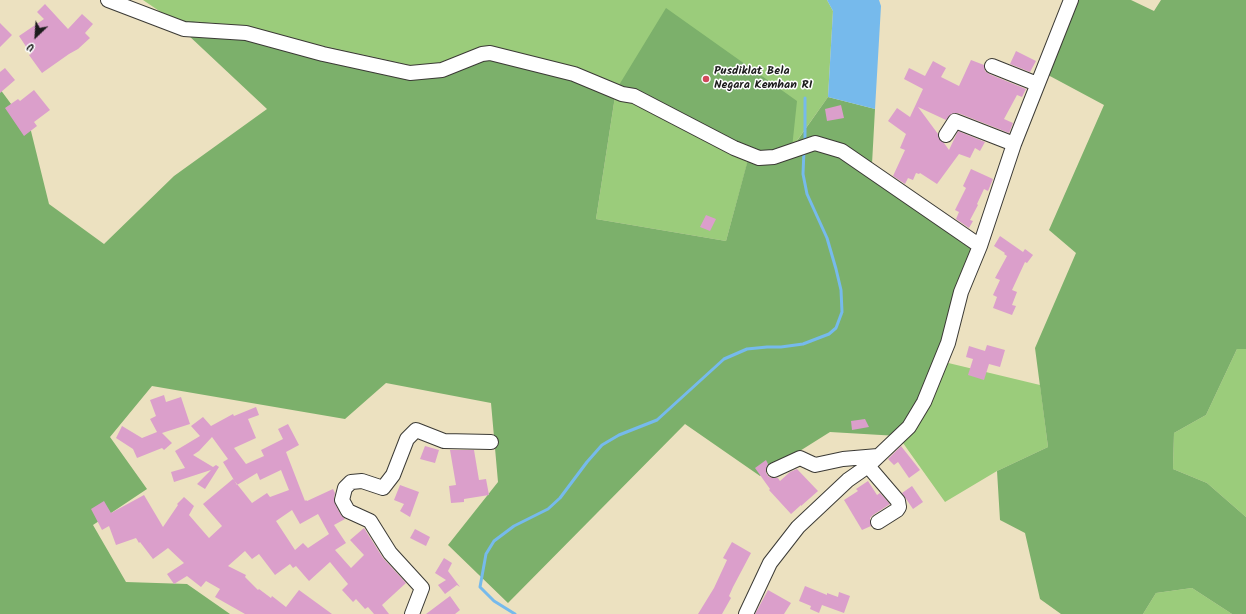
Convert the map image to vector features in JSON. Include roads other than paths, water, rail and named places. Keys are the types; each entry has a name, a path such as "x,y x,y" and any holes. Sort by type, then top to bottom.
{"street":[{"path":"108,0 184,29 246,33 323,54 410,73 442,70 482,54 490,53 574,74 622,94 634,96 734,148 759,158 774,157 815,143 842,151 980,246"},
{"path":"746,614 770,563 798,527 848,480 873,461 909,427 924,402 948,343 961,292 980,246 1014,144 1071,0"},
{"path":"992,66 1037,84"},
{"path":"946,135 955,121 1014,144"},
{"path":"412,614 422,588 390,553 370,521 348,511 342,500 346,488 351,482 362,481 383,488 393,475 407,439 416,430 444,441 491,442"},
{"path":"774,470 800,458 815,465 843,459 873,461"},
{"path":"873,461 898,501 899,507 897,510 878,522"}],"water":[{"path":"827,0 879,0 881,6 875,109 828,97 833,11"}],"waterway":[{"path":"805,98 805,142"},
{"path":"515,614 494,601 480,587 486,554 494,541 514,526 548,509 560,498 602,445 619,435 657,420 724,359 747,349 803,344 829,334 836,328 842,312 841,290 827,238 807,194 803,174 804,150"}],"place":[{"name":"Pusdiklat Bela Negara Kemhan RI","path":"706,79"}]}
